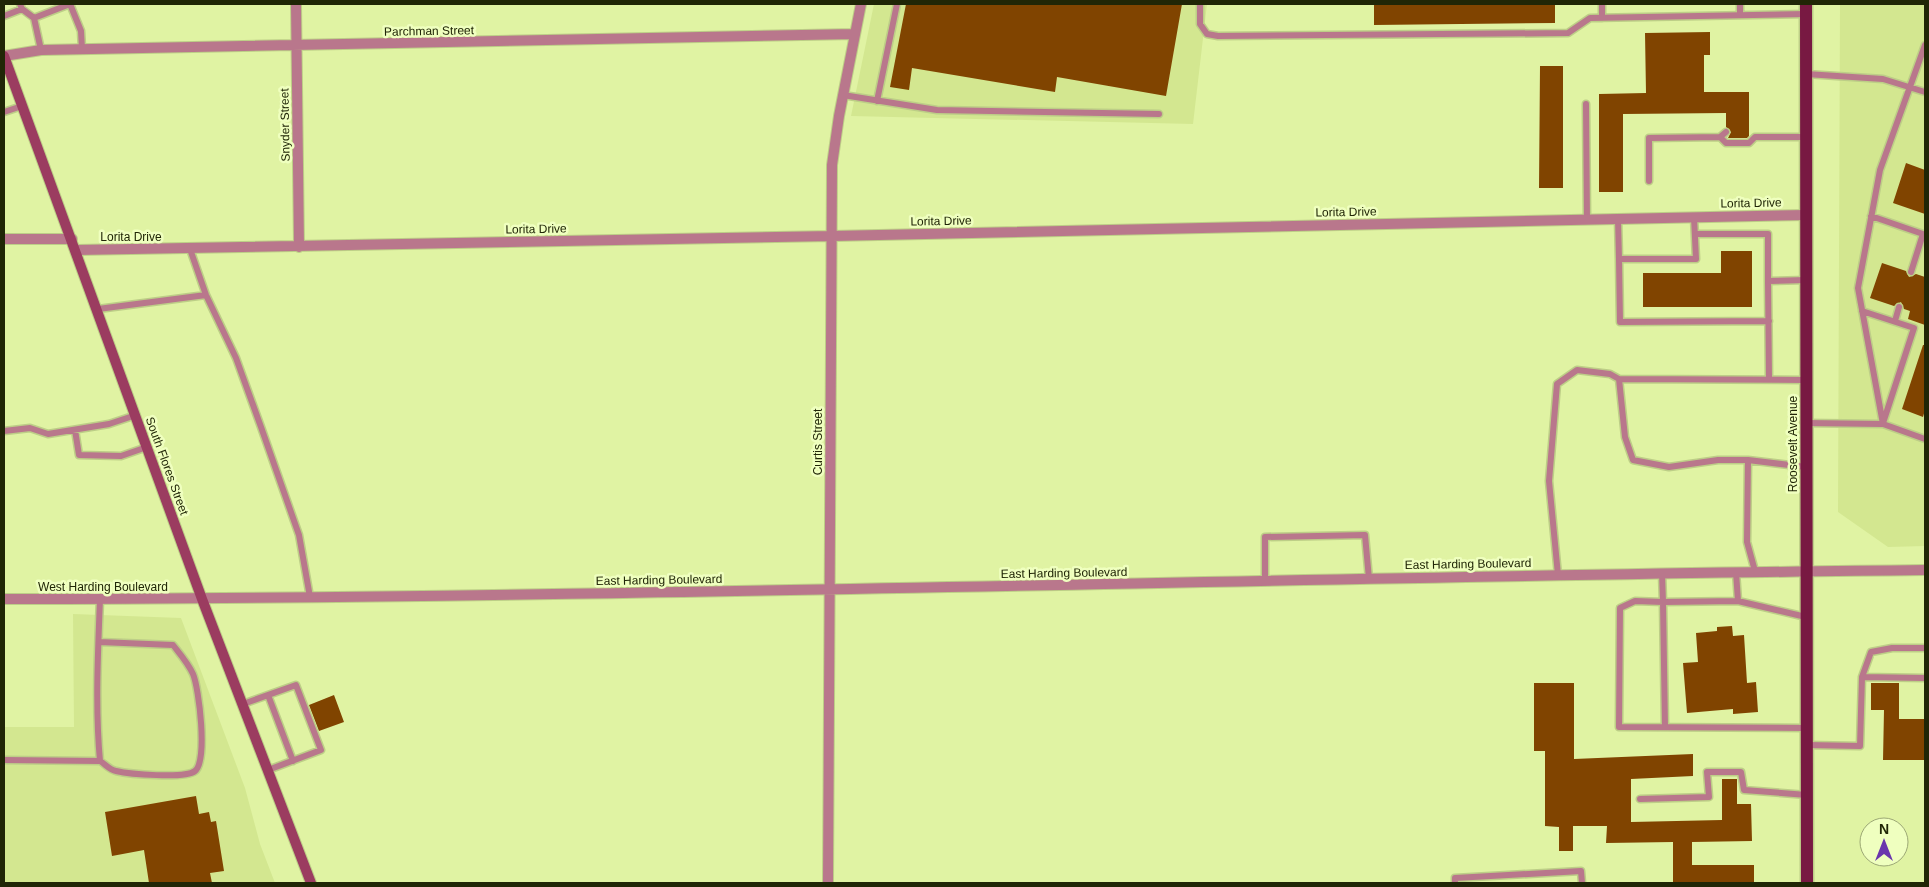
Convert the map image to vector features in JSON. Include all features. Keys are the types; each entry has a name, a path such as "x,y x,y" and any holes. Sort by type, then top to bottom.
{"main road":[{"name":"Roosevelt Avenue","path":"1806,9 1807,883"},
{"name":"South Flores Street","path":"4,56 98,309 202,599 311,883"}],"street":[{"name":"Snyder Street","path":"296,4 299,246"},
{"name":"Curtis Street","path":"828,883 832,165 861,4"},
{"name":"Parchman Street","path":"4,56 40,50 855,34"},
{"name":"Lorita Drive","path":"76,250 1806,215"},
{"path":"4,239 72,239"},
{"name":"East Harding Boulevard","path":"202,599 829,590 1755,571 1925,570"},
{"name":"West Harding Boulevard","path":"4,599 202,599"}],"lane":[{"path":"34,18 70,4 81,31 82,49"},
{"path":"877,101 897,4"},
{"path":"1200,4 1200,24 1207,34 1218,36 1568,33 1590,18 1740,15 1806,9"},
{"path":"1602,4 1602,18"},
{"path":"1740,4 1740,15"},
{"path":"4,16 21,6 34,18 40,50"},
{"path":"1883,424 1858,288 1880,170 1925,45"},
{"path":"1806,74 1883,79 1925,92"},
{"path":"843,96 937,110 1159,114"},
{"path":"1586,104 1587,220"},
{"path":"4,112 22,106"},
{"path":"1649,181 1649,138 1720,137 1726,132"},
{"path":"1749,132 1755,137 1806,137"},
{"path":"1720,137 1726,143 1749,143 1755,137"},
{"path":"1871,216 1923,234 1911,272"},
{"path":"1619,260 1696,258 1694,217"},
{"path":"1618,219 1620,322 1769,321"},
{"path":"1695,234 1768,234 1769,379"},
{"path":"190,249 206,296 236,358 299,535 310,597"},
{"path":"1768,281 1806,280"},
{"path":"98,309 206,296"},
{"path":"1895,321 1899,307"},
{"path":"1862,311 1914,328 1883,424"},
{"path":"1558,575 1549,481 1557,384 1577,370 1610,374 1619,379 1806,380"},
{"path":"1619,379 1625,437 1633,460 1670,467 1718,460 1748,460 1806,467"},
{"path":"4,431 30,428 48,434 109,424 136,415"},
{"path":"1806,423 1883,424 1925,439"},
{"path":"75,430 79,455 121,456 147,447"},
{"path":"1748,460 1747,542 1755,571"},
{"path":"1265,581 1265,537 1365,535 1369,579"},
{"path":"1736,572 1738,601"},
{"path":"1662,573 1665,728"},
{"path":"100,599 100,761"},
{"path":"1806,617 1738,601 1635,601 1620,608 1619,728 1807,728"},
{"path":"4,760 100,761 114,771 138,774 186,775 195,771 199,766 200,753 200,702 193,674 173,645 99,642"},
{"path":"1807,745 1860,746 1862,677 1871,652 1892,648 1925,648"},
{"path":"1862,677 1925,678"},
{"path":"243,704 296,685 321,750 268,770"},
{"path":"268,695 293,761"},
{"path":"1640,799 1709,797 1707,772 1741,772 1744,790 1807,795"},
{"path":"1455,883 1455,878 1581,871 1582,883"}],"shaded area":[{"path":"874,4 1207,4 1193,124 851,116"},
{"path":"1840,4 1925,4 1925,546 1888,547 1838,512"},
{"path":"73,614 181,618 245,788 260,844 275,883 4,883 4,727 74,727"}],"building":[{"path":"906,4 1182,4 1166,96 1057,77 1055,92 912,68 909,90 890,87"},
{"path":"1374,4 1555,4 1555,23 1374,25"},
{"path":"1710,32 1710,55 1704,55 1704,92 1749,92 1749,136 1747,138 1728,138 1731,132 1726,127 1726,113 1623,114 1623,192 1599,192 1599,94 1646,93 1645,33"},
{"path":"1540,66 1563,66 1563,188 1539,188"},
{"path":"1906,163 1925,170 1925,214 1893,203"},
{"path":"1721,251 1752,251 1752,307 1643,307 1643,273 1721,273"},
{"path":"1882,263 1906,271 1909,277 1916,274 1925,277 1925,325 1908,319 1910,311 1904,309 1901,302 1894,306 1870,298"},
{"path":"1923,345 1925,345 1925,410 1923,417 1902,409"},
{"path":"1732,626 1733,636 1744,635 1747,683 1756,682 1758,712 1733,714 1733,709 1687,713 1683,663 1698,662 1696,633 1717,631 1717,627"},
{"path":"1534,683 1574,683 1574,759 1693,754 1693,776 1631,779 1631,822 1722,820 1722,779 1737,779 1737,804 1751,804 1752,841 1692,842 1692,865 1754,865 1754,883 1673,883 1673,842 1606,843 1607,826 1573,826 1573,851 1559,851 1559,827 1545,826 1545,751 1534,751"},
{"path":"1871,683 1899,683 1899,719 1925,719 1925,760 1883,760 1884,710 1871,710"},
{"path":"334,695 344,722 319,731 309,705"},
{"path":"196,796 199,814 209,812 211,822 216,821 224,871 210,873 212,883 149,883 144,850 112,856 105,812"}]}
